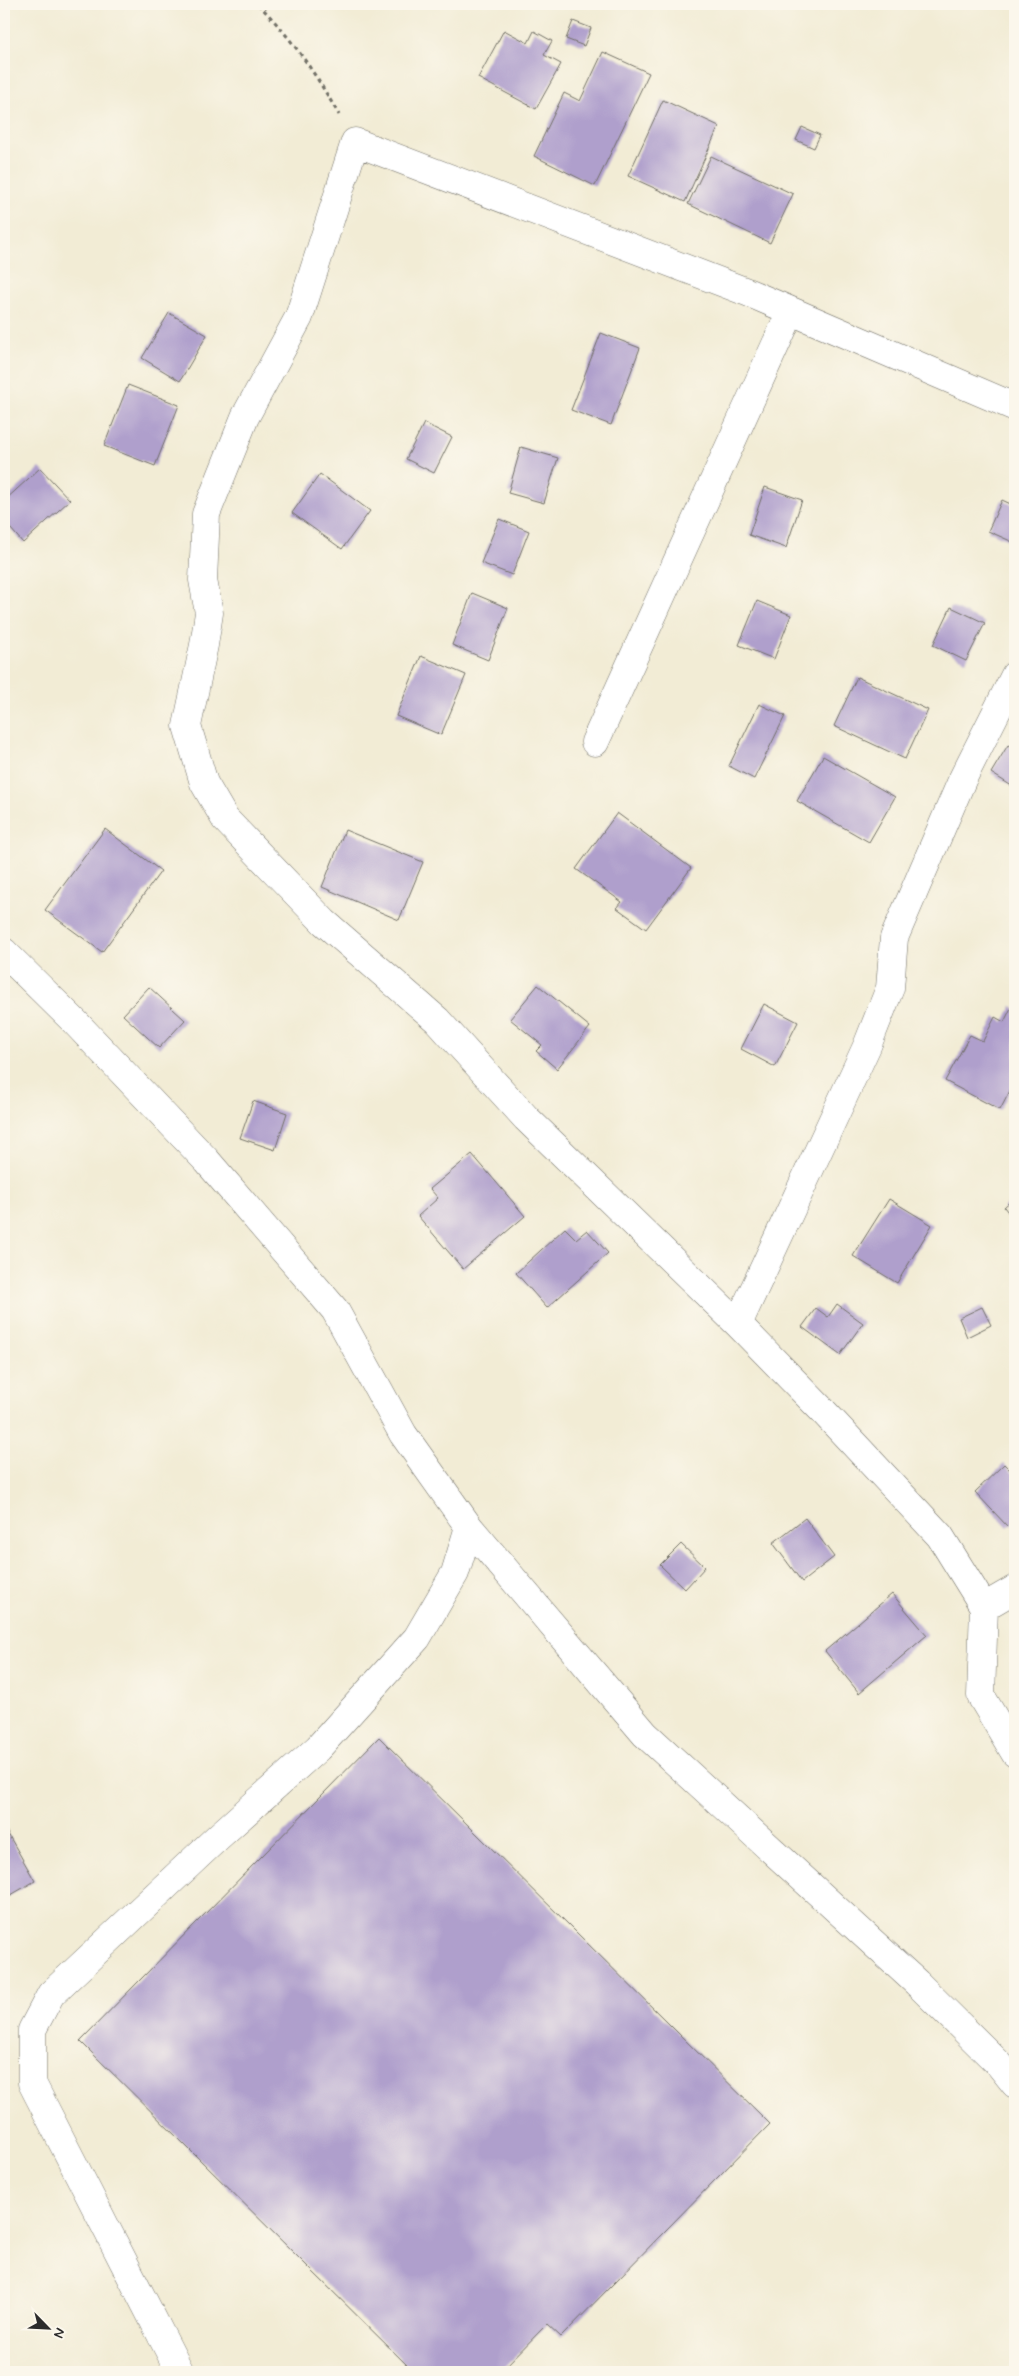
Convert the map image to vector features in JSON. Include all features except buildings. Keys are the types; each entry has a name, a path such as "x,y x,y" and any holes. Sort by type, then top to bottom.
{"street":[{"path":"1015,407 791,311 355,142 299,317 245,416 206,514 203,580 209,613 187,726 204,783 225,819 324,922 437,1020 526,1118 738,1324 823,1411 940,1536 984,1606 982,1696 1015,1753"},
{"path":"595,742 791,311"},
{"path":"738,1324 867,1046 890,988 894,938 963,778 1015,675"},
{"path":"4,952 75,1022 207,1161 335,1310 402,1434 469,1527 645,1734 917,1983 999,2064 1015,2084"},
{"path":"180,2372 32,2083 32,2030 51,1994 218,1837 318,1748 417,1638 456,1573 469,1527"},
{"path":"984,1606 1015,1589"}],"path":[{"path":"258,4 285,30 316,75 355,142"}]}
